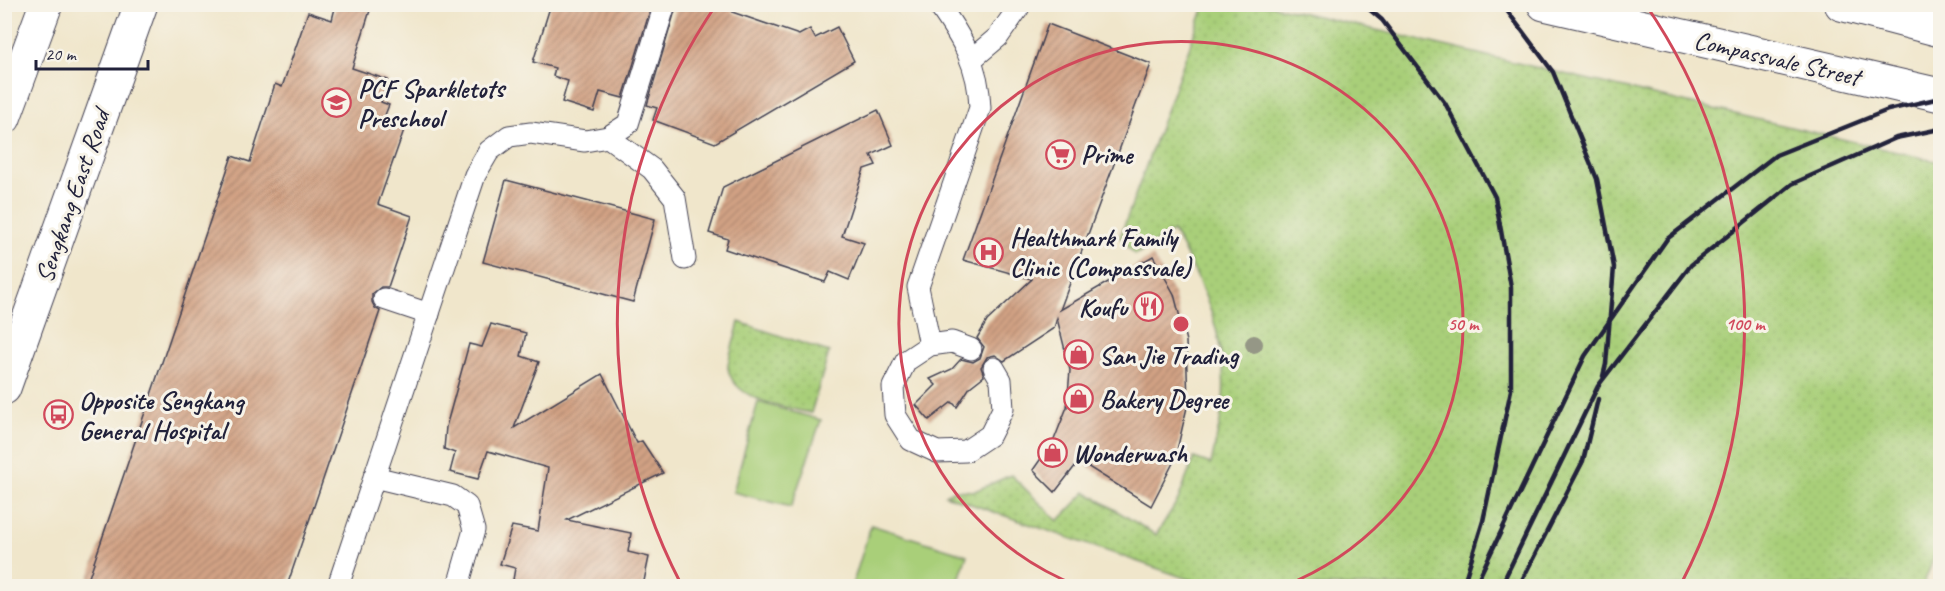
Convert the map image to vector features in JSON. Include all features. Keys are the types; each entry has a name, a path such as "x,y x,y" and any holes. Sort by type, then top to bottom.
{"main road":[{"path":"4,118 46,4"},
{"name":"Sengkang East Road","path":"4,388 141,4"},
{"name":"Compassvale Street","path":"1544,4 1941,95"},
{"path":"1841,4 1941,30"}],"lane":[{"path":"338,586 475,175 489,151 509,136 531,133 585,141 608,137 627,124 665,4"},
{"path":"930,345 918,287 981,108 980,87 972,59 938,4"},
{"path":"972,59 998,37 1019,4"},
{"path":"608,137 652,169 675,198 685,259"},
{"path":"384,299 429,314"},
{"path":"971,349 952,342 930,345 906,361 893,387 895,415 911,440 937,452 966,451 990,435 1003,409 1001,380 994,368"},
{"path":"374,477 453,496 467,506 474,530 459,586"}],"green space":[{"path":"1205,4 1270,5 1940,162 1940,541 1923,586 1208,586 945,495 954,490 975,491 1011,475 1058,521 1086,492 1156,535 1178,500 1194,458 1211,464 1222,409 1224,378 1217,334 1203,291 1173,231 1135,255 1120,237"},
{"path":"739,322 829,352 811,413 762,401 739,388 732,379 728,364"},
{"path":"758,402 821,420 791,507 733,492"},
{"path":"871,525 967,555 957,586 852,586"}],"building":[{"path":"336,4 372,4 352,68 388,80 381,102 389,105 383,120 405,127 378,204 412,216 388,287 381,287 372,294 372,302 380,311 287,586 86,586 232,156 250,162 275,84 282,87 308,12 332,20"},
{"path":"551,4 652,4 623,98 600,92 594,112 562,102 568,81 553,76 555,68 533,62"},
{"path":"677,4 735,4 732,12 799,35 810,29 815,38 837,27 854,61 715,143 653,120 657,108 647,105"},
{"path":"1048,24 1151,64 1060,310 1153,256 1174,294 1186,341 1188,403 1175,459 1151,506 1079,461 1055,492 1033,470 1054,440 1067,407 1070,370 1057,318 1054,328 1004,361 995,355 987,357 981,367 984,376 970,387 957,407 952,402 929,420 916,405 936,385 930,379 952,369 961,359 973,362 980,358 984,347 977,338 987,321 1032,279 963,260"},
{"path":"878,110 893,145 871,155 876,165 864,169 842,236 864,243 849,280 830,272 825,282 725,249 728,239 709,233 723,187"},
{"path":"506,180 655,219 633,302 483,262"},
{"path":"491,324 526,333 521,356 539,362 514,428 602,374 637,443 642,441 663,473 567,520 631,533 628,552 649,557 643,586 534,586 513,580 515,568 500,564 512,526 538,531 548,468 488,451 478,479 450,472 455,453 444,449 446,427 469,344 482,347"}],"railway":[{"path":"1363,4 1382,20 1445,103 1495,197 1511,287 1511,390 1483,521 1463,586"},
{"path":"1502,4 1553,72 1597,179 1614,267 1603,376"},
{"path":"1475,586 1585,356 1667,239 1776,155 1888,110 1940,98"},
{"path":"1501,586 1598,386 1691,265 1792,184 1896,138 1940,129"},
{"path":"1519,586 1583,461 1598,399"}],"place":[{"name":"PCF Sparkletots Preschool","path":"337,103"},
{"name":"Prime","path":"1060,154"},
{"name":"Healthmark Family Clinic (Compassvale)","path":"989,252"},
{"name":"Koufu","path":"1148,307"},
{"name":"San Jie Trading","path":"1078,355"},
{"name":"Bakery Degree","path":"1079,399"},
{"name":"Opposite Sengkang General Hospital","path":"58,415"},
{"name":"Wonderwash","path":"1052,453"}]}
